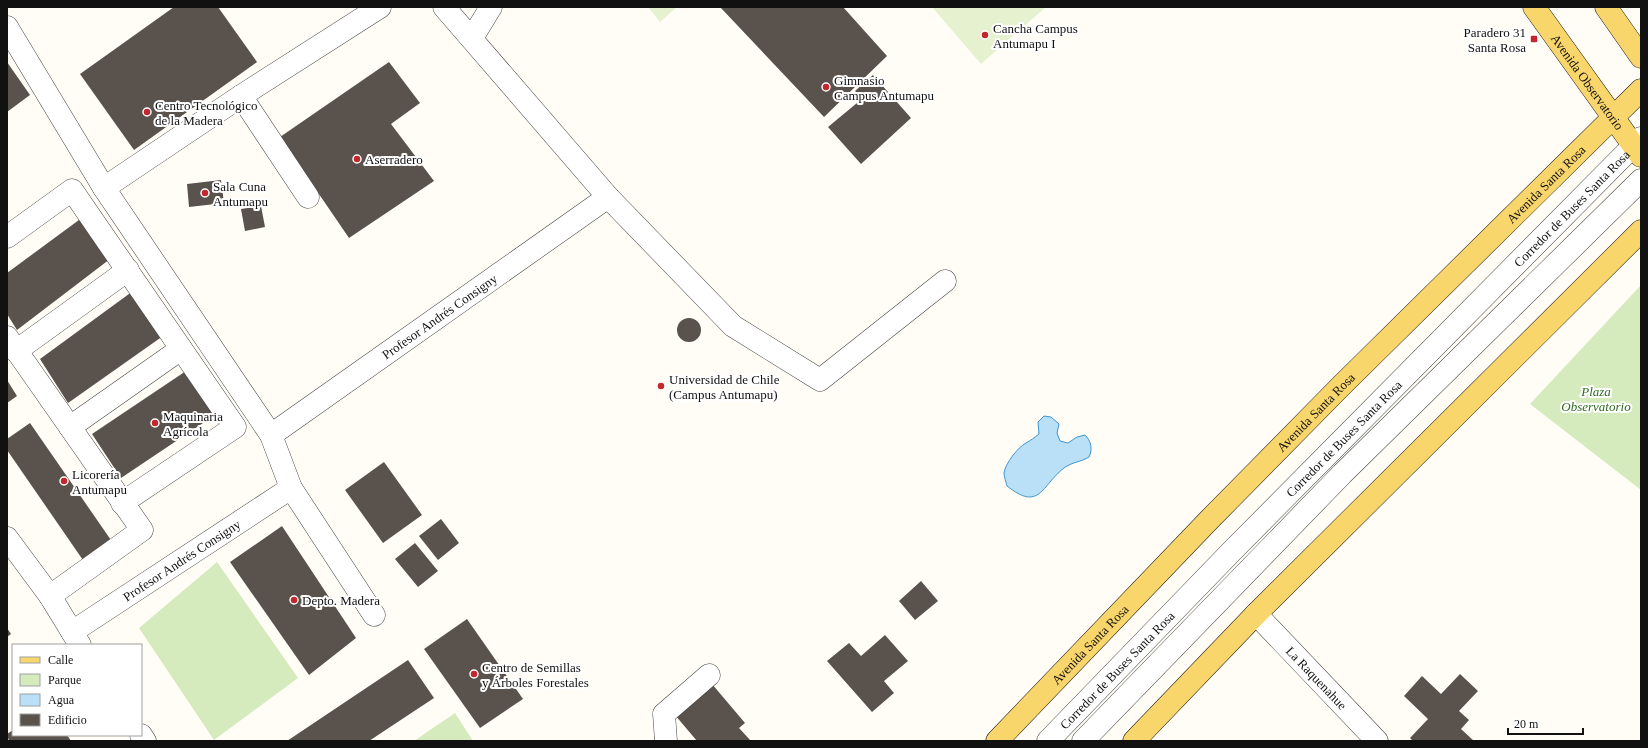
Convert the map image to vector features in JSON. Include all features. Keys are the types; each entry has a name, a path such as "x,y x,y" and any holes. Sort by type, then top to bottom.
{"main road":[{"name":"Avenida Observatorio","path":"1534,7 1614,117 1638,147"},
{"path":"1606,7 1641,57"},
{"name":"Avenida Santa Rosa","path":"997,741 1341,386 1641,90"},
{"path":"1134,741 1256,614 1641,231"}],"lane":[{"path":"104,188 241,96 380,7"},
{"path":"444,7 608,198 733,326 820,380 945,281"},
{"path":"472,38 491,7"},
{"path":"7,27 104,188 270,435 292,488 374,615"},
{"path":"241,96 308,197"},
{"name":"Corredor de Buses Santa Rosa","path":"1048,741 1232,551 1638,147"},
{"name":"Corredor de Buses Santa Rosa","path":"1083,741 1342,474 1641,180"},
{"path":"7,236 72,190 235,427 122,503"},
{"name":"Profesor Andrés Consigny","path":"270,435 608,198"},
{"path":"50,596 142,530 12,344 128,270"},
{"path":"70,427 181,349"},
{"name":"Profesor Andrés Consigny","path":"76,638 292,488"},
{"path":"7,538 50,596 76,638"},
{"name":"La Raquenahue","path":"1256,614 1376,741"},
{"path":"666,741 664,714 709,675"}],"green space":[{"path":"648,7 677,7 660,22"},
{"name":"Cancha Campus Antumapu I","path":"932,7 1046,7 981,64"},
{"name":"Plaza Observatorio","path":"1641,285 1641,490 1530,404"},
{"path":"217,562 298,678 214,740 139,628"},
{"path":"455,713 473,741 414,741"}],"water":[{"path":"1044,416 1051,417 1059,424 1057,433 1060,441 1068,443 1077,437 1085,435 1090,442 1091,451 1089,457 1070,464 1064,468 1039,494 1027,497 1007,486 1004,473 1009,461 1016,452 1039,434 1038,422"}],"building":[{"name":"Centro Tecnológico de la Madera","path":"174,7 218,7 257,62 134,150 80,74"},
{"name":"Gimnasio Campus Antumapu","path":"720,7 843,7 887,56 824,117"},
{"path":"7,62 30,95 7,112"},
{"name":"Aserradero","path":"389,62 420,103 391,124 434,181 349,238 280,137"},
{"path":"873,75 911,118 861,164 828,127 863,98 855,91"},
{"name":"Sala Cuna Antumapu","path":"221,180 224,203 189,207 187,184"},
{"path":"261,206 265,227 245,231 241,209"},
{"path":"83,217 110,259 17,330 7,314 7,273"},
{"path":"133,291 163,336 68,403 40,359"},
{"path":"689,318 698,321 701,330 698,339 689,342 680,339 677,330 680,321"},
{"name":"Maquinaria Agrícola","path":"189,369 218,413 121,478 92,434"},
{"path":"7,380 17,396 7,403"},
{"path":"30,423 113,543 85,563 7,450 7,439"},
{"path":"384,462 422,515 383,543 345,490"},
{"path":"441,519 459,543 438,560 419,536"},
{"name":"Depto. Madera","path":"282,526 356,638 309,675 230,562"},
{"path":"415,543 438,571 418,587 395,559"},
{"path":"921,581 938,601 915,620 899,601"},
{"name":"Centro de Semillas y Árboles Forestales","path":"467,619 523,699 480,728 424,649"},
{"path":"7,628 11,634 7,637"},
{"path":"885,635 908,661 884,681 894,693 872,712 827,661 849,643 861,656"},
{"path":"408,660 434,698 369,741 287,741"},
{"path":"1460,674 1478,691 1459,711 1469,720 1461,729 1474,741 1413,741 1410,738 1428,719 1404,696 1422,676 1441,694"},
{"path":"712,684 745,723 739,728 751,741 697,741 675,715"},
{"path":"12,731 12,736 68,736 71,741 9,741 7,734"}],"place":[{"name":"Cancha Campus Antumapu I","path":"985,35"},
{"name":"Paradero 31 Santa Rosa","path":"1534,39"},
{"name":"Gimnasio Campus Antumapu","path":"826,87"},
{"name":"Centro Tecnológico de la Madera","path":"147,112"},
{"name":"Aserradero","path":"357,159"},
{"name":"Sala Cuna Antumapu","path":"205,193"},
{"name":"Universidad de Chile (Campus Antumapu)","path":"661,386"},
{"name":"Maquinaria Agrícola","path":"155,423"},
{"name":"Licorería Antumapu","path":"64,481"},
{"name":"Depto. Madera","path":"294,600"},
{"name":"Centro de Semillas y Árboles Forestales","path":"474,674"}]}
